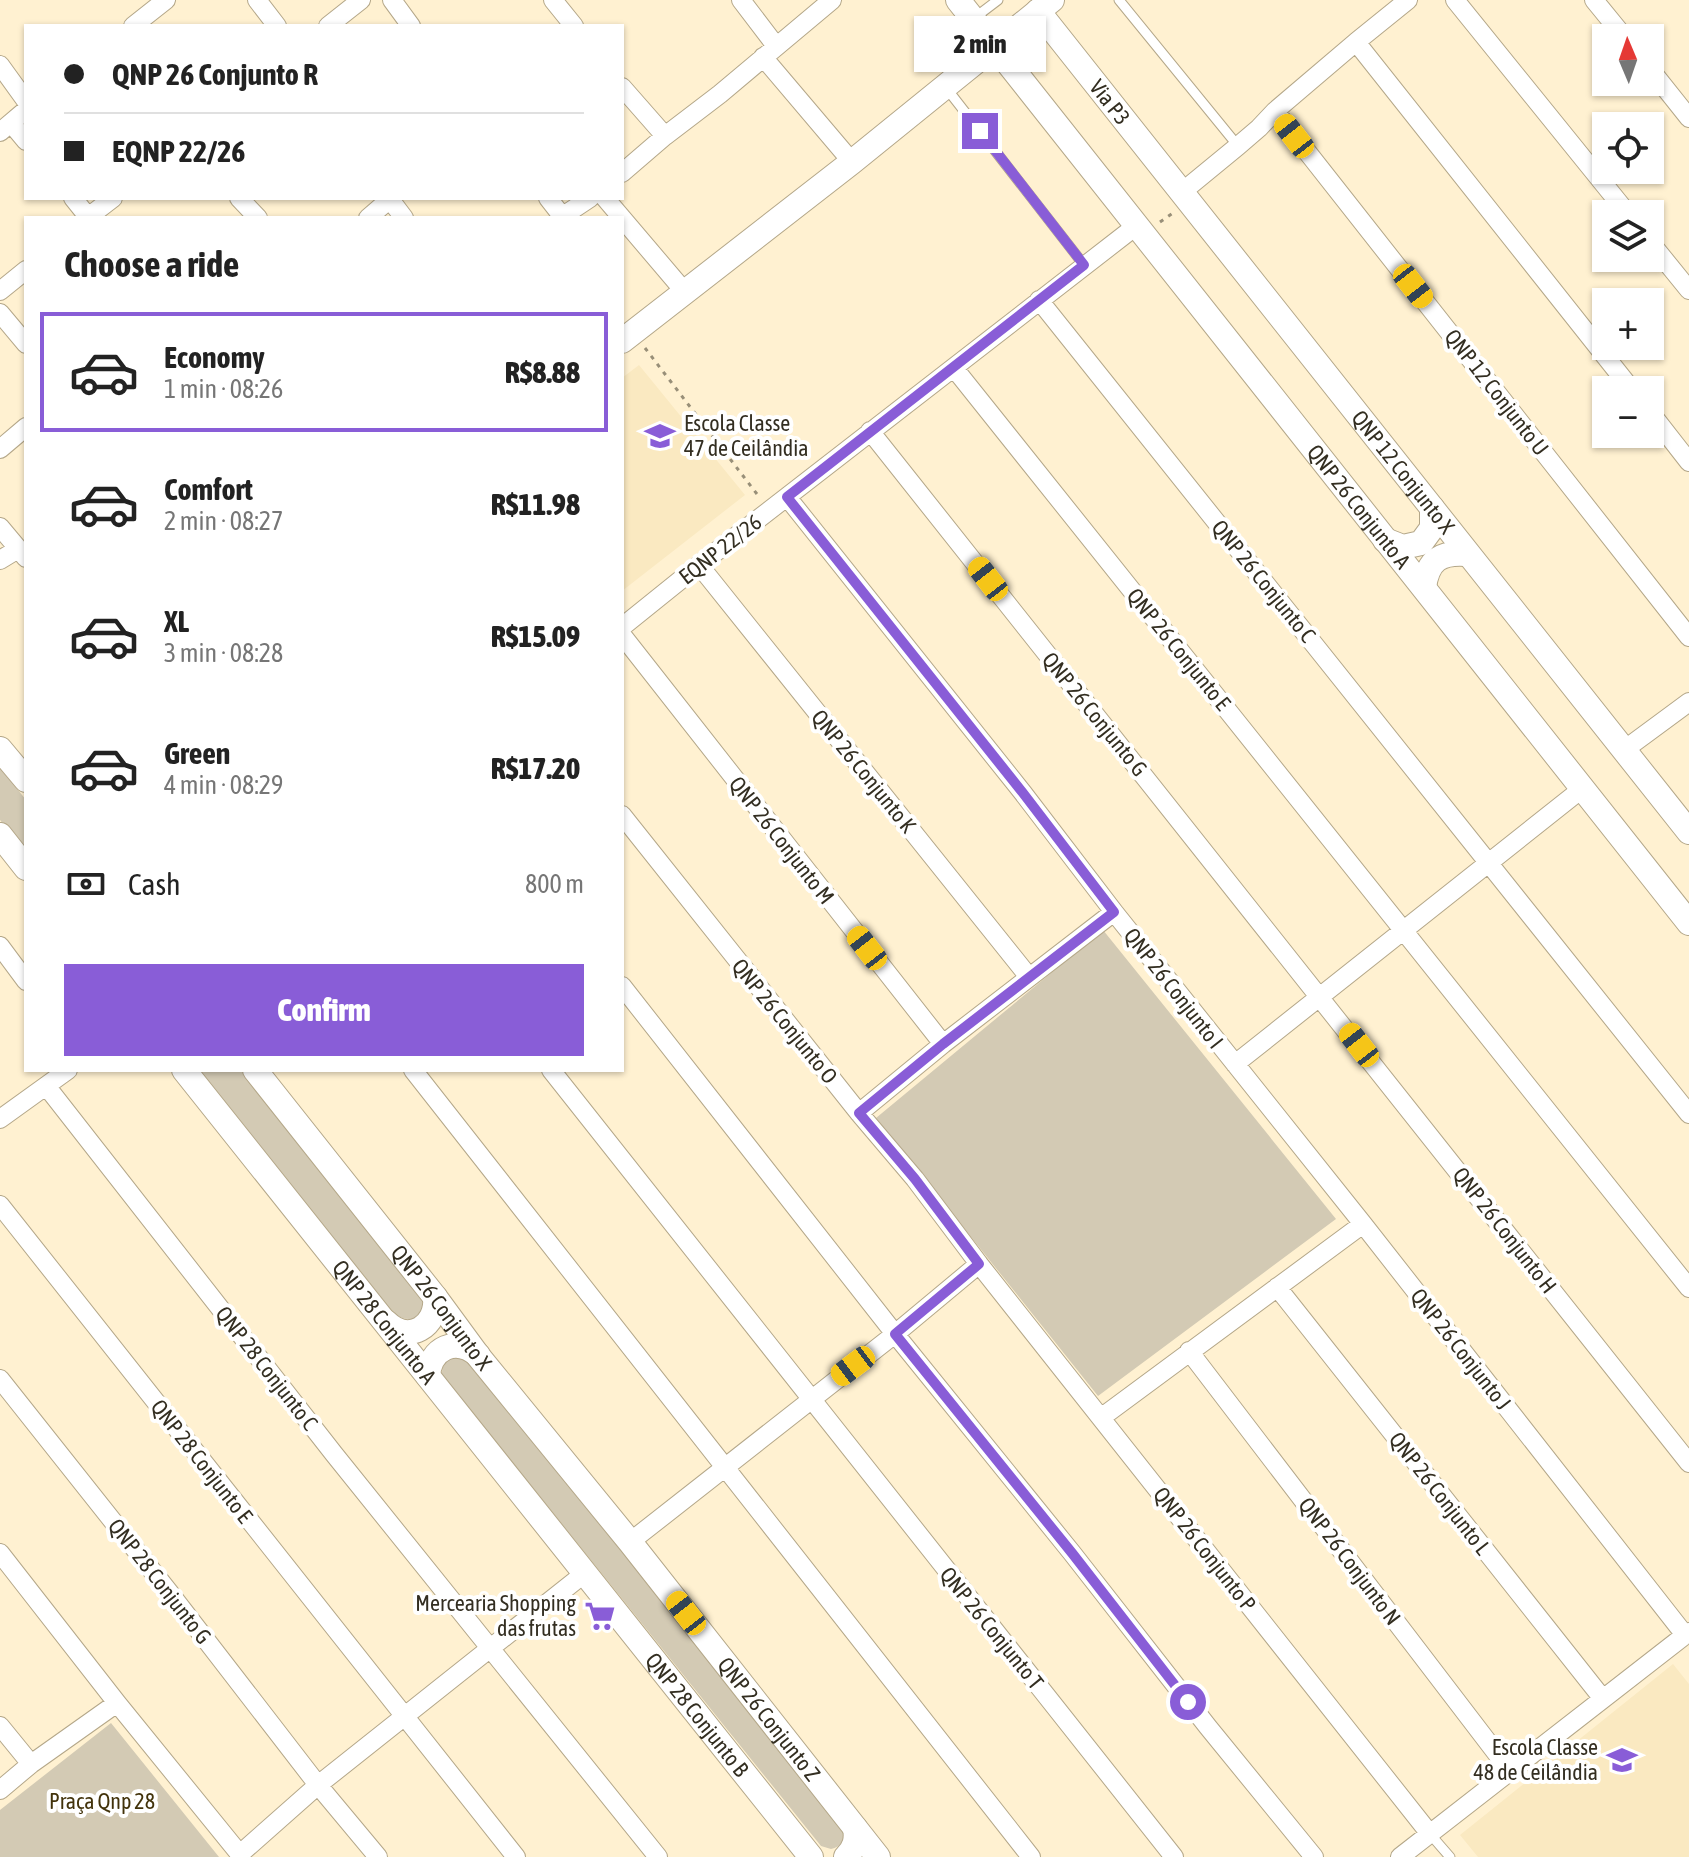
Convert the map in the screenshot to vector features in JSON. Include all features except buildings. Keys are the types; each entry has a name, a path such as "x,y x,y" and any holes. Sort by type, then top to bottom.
{"street":[{"path":"136,24 166,0"},
{"path":"257,0 275,24"},
{"path":"331,24 361,0"},
{"path":"392,0 410,24"},
{"path":"553,0 572,24"},
{"path":"741,0 769,51 852,162"},
{"path":"624,171 832,0"},
{"path":"1185,196 1275,111 1408,0"},
{"path":"1455,0 1617,200"},
{"path":"1594,0 1614,24"},
{"path":"628,337 1045,6"},
{"name":"Via P3","path":"1045,6 1185,196"},
{"path":"966,9 1139,231"},
{"path":"1356,42 1621,376"},
{"path":"0,65 24,98"},
{"path":"1664,87 1689,118"},
{"path":"624,89 665,136"},
{"name":"QNP 12 Conjunto U","path":"1275,111 1689,637"},
{"path":"24,112 5,127 24,140"},
{"name":"QNP 12 Conjunto X","path":"1185,196 1689,832"},
{"path":"90,216 110,200"},
{"path":"241,200 256,216"},
{"path":"370,216 389,200"},
{"path":"563,216 587,200"},
{"path":"607,200 620,216"},
{"path":"624,220 684,291"},
{"name":"EQNP 22/26","path":"624,625 1084,265 1139,231"},
{"name":"QNP 26 Conjunto A","path":"1139,231 1689,923"},
{"path":"1664,259 1689,290"},
{"path":"0,291 24,272"},
{"name":"QNP 26 Conjunto C","path":"1039,300 1689,1114"},
{"path":"0,313 24,342"},
{"name":"QNP 26 Conjunto E","path":"954,368 1689,1288"},
{"path":"0,449 24,429"},
{"path":"1664,430 1689,462"},
{"name":"QNP 26 Conjunto G","path":"870,431 1320,996"},
{"name":"QNP 26 Conjunto I","path":"787,497 1235,1064"},
{"path":"1385,540 1403,547 1421,543 1432,528 1432,508"},
{"path":"0,527 22,554 0,560"},
{"path":"1424,587 1426,571 1436,559 1451,553 1467,554"},
{"name":"QNP 26 Conjunto K","path":"699,565 1029,977"},
{"name":"QNP 26 Conjunto M","path":"624,638 943,1044"},
{"path":"1624,750 1689,702"},
{"path":"0,749 24,778"},
{"path":"1235,1064 1583,788"},
{"name":"QNP 26 Conjunto O","path":"624,818 915,1179 979,1264"},
{"path":"1,837 24,866"},
{"path":"859,1113 1114,912"},
{"path":"0,946 24,978"},
{"path":"624,989 895,1334 1314,1857"},
{"name":"QNP 26 Conjunto H","path":"1320,996 1689,1463"},
{"name":"QNP 26 Conjunto J","path":"1235,1064 1687,1634"},
{"path":"0,1119 66,1072"},
{"name":"QNP 28 Conjunto A","path":"186,1072 585,1573"},
{"name":"QNP 26 Conjunto X","path":"257,1072 479,1357 630,1542"},
{"path":"415,1072 1031,1857"},
{"name":"QNP 26 Conjunto T","path":"553,1072 1174,1857"},
{"name":"QNP 28 Conjunto C","path":"47,1087 334,1454 658,1857"},
{"name":"QNP 28 Conjunto E","path":"0,1205 516,1857"},
{"path":"1102,1417 1363,1224"},
{"path":"630,1542 895,1334 979,1264"},
{"name":"QNP 26 Conjunto P","path":"979,1264 1430,1834"},
{"name":"QNP 26 Conjunto L","path":"1277,1287 1603,1699"},
{"path":"384,1320 397,1330 406,1332 423,1328 434,1314 435,1297"},
{"path":"428,1376 431,1362 446,1348 461,1346 479,1357"},
{"name":"QNP 26 Conjunto N","path":"1189,1351 1510,1771"},
{"name":"QNP 28 Conjunto G","path":"0,1379 318,1785 378,1857"},
{"name":"QNP 26 Conjunto Z","path":"630,1542 878,1857"},
{"path":"0,1553 241,1856 318,1785 585,1573"},
{"name":"QNP 28 Conjunto B","path":"585,1573 811,1857"},
{"path":"1400,1857 1687,1634"},
{"path":"0,1790 117,1703"},
{"path":"0,1726 31,1764"},
{"path":"846,1857 855,1844 855,1828"}],"lane":[{"path":"966,9 998,0"},
{"path":"1119,0 1238,146"},
{"path":"945,86 1084,265"},
{"path":"1430,1834 1450,1857"}],"path":[{"path":"1139,231 1185,196"},
{"path":"628,337 770,510"}],"shaded area":[{"name":"Escola Classe 47 de Ceilândia","path":"639,365 745,495 624,589 624,376"},
{"name":"Escola Classe 48 de Ceilândia","path":"1673,1664 1689,1684 1689,1857 1478,1857 1460,1835"}],"green space":[{"path":"0,767 24,797 24,850 0,820"},
{"path":"1103,930 1336,1219 1098,1396 876,1118"},
{"path":"201,1072 243,1072 422,1297 421,1310 415,1318 405,1319 393,1313"},
{"path":"466,1357 846,1830 840,1845 831,1849 821,1846 442,1375 444,1365 449,1360"},
{"name":"Praça Qnp 28","path":"111,1723 219,1857 0,1857 0,1810"}],"place":[{"name":"Escola Classe 47 de Ceilândia","path":"660,436"},
{"name":"Mercearia Shopping das frutas","path":"600,1616"},
{"name":"Escola Classe 48 de Ceilândia","path":"1622,1760"}],"route":[{"path":"980,131 1084,265 787,497 1114,912 859,1113 915,1179 979,1264 895,1334 1188,1702"}]}
